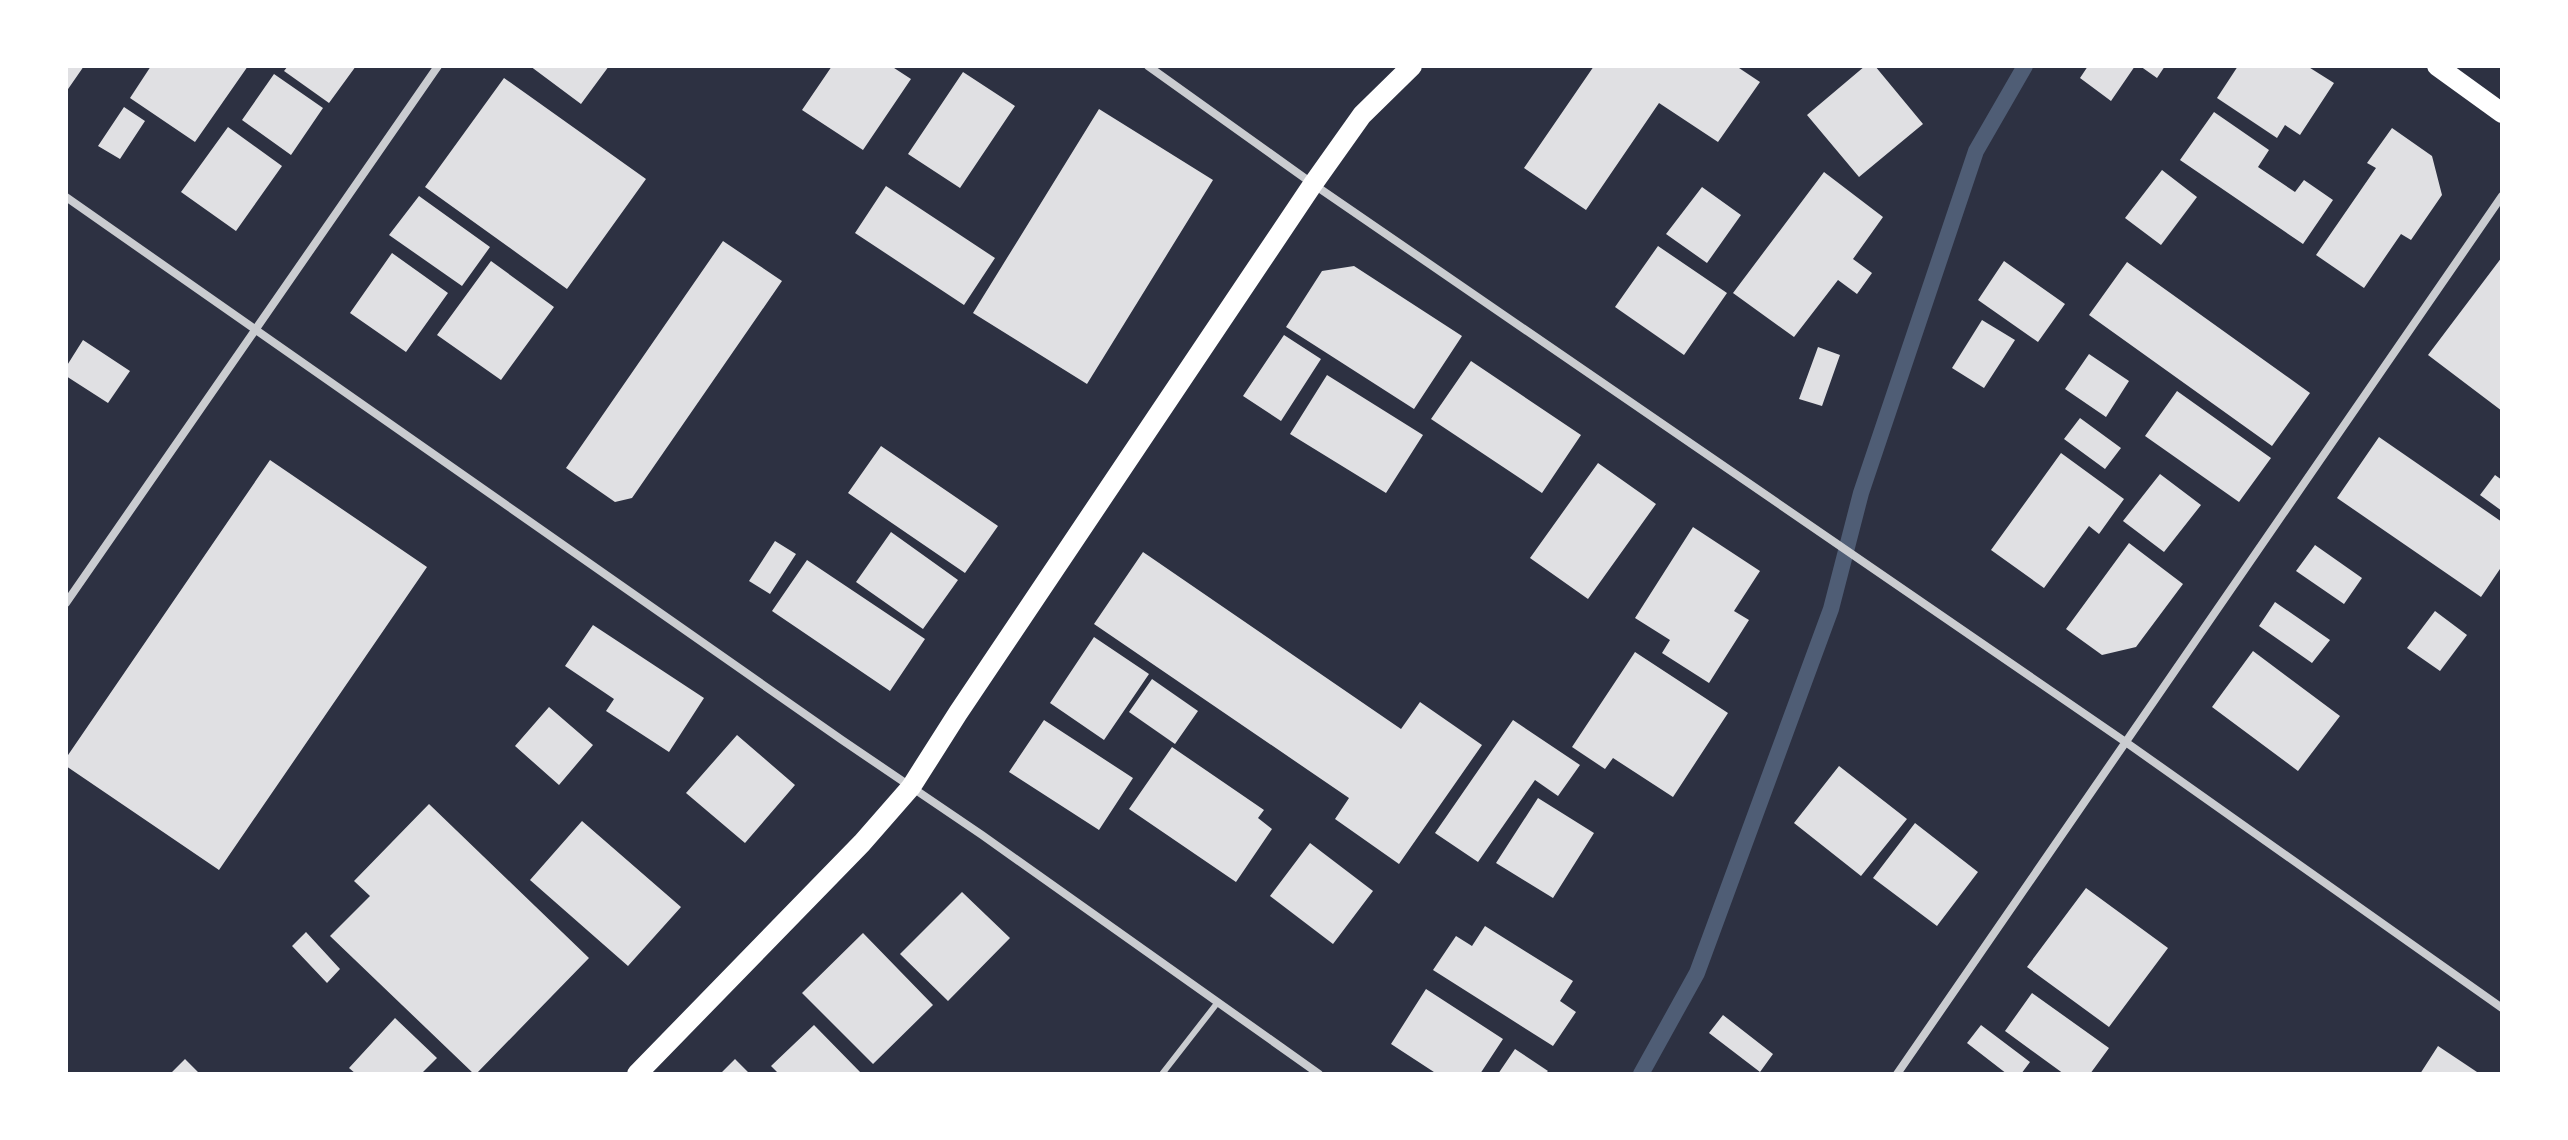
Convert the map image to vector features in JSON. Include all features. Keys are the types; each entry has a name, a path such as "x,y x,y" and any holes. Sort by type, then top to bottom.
{"main road":[{"path":"637,1074 862,843 911,787 1313,184 1362,115 1412,66"},
{"path":"2437,66 2502,113"}],"street":[{"path":"66,603 438,66"},
{"path":"1148,66 1313,184 2127,743 2502,1008"},
{"path":"1897,1074 2502,196"},
{"path":"66,197 1319,1074"}],"lane":[{"path":"1162,1074 1218,1002"}],"building":[{"path":"66,66 84,66 66,92"},
{"path":"151,66 248,66 195,142 130,98"},
{"path":"288,66 356,66 329,103 284,71"},
{"path":"530,66 609,66 581,104"},
{"path":"832,66 891,66 911,79 863,150 802,110"},
{"path":"1594,66 1736,66 1760,82 1718,142 1659,103 1586,210 1524,168"},
{"path":"1865,66 1875,66 1923,124 1859,177 1807,115"},
{"path":"2088,66 2135,66 2111,101 2080,78"},
{"path":"2140,66 2165,66 2157,78"},
{"path":"2238,66 2307,66 2334,83 2300,135 2285,125 2277,138 2217,98"},
{"path":"963,72 1015,106 960,188 908,154"},
{"path":"274,74 323,108 291,155 242,120"},
{"path":"504,78 646,179 567,289 425,187"},
{"path":"124,107 145,121 120,159 98,146"},
{"path":"1099,109 1213,180 1087,384 973,313"},
{"path":"2214,112 2269,150 2258,167 2295,192 2304,180 2333,200 2303,244 2180,160"},
{"path":"228,127 282,166 236,231 181,192"},
{"path":"2392,128 2432,156 2442,195 2411,240 2401,234 2364,288 2316,255 2376,168 2367,163"},
{"path":"2162,170 2197,197 2161,245 2125,218"},
{"path":"1824,172 1883,217 1853,259 1872,273 1857,294 1838,280 1794,337 1733,293"},
{"path":"886,186 995,258 964,305 855,233"},
{"path":"1702,187 1741,215 1707,263 1666,234"},
{"path":"419,196 490,247 462,286 389,235"},
{"path":"723,241 782,281 632,498 615,502 566,468"},
{"path":"1658,246 1727,293 1684,355 1615,307"},
{"path":"392,253 448,293 406,352 350,313"},
{"path":"2502,257 2502,411 2428,355"},
{"path":"491,261 554,307 501,380 437,335"},
{"path":"2004,261 2065,304 2038,342 1978,300"},
{"path":"2127,262 2310,393 2272,446 2089,315"},
{"path":"1354,266 1462,336 1414,409 1286,327 1322,271"},
{"path":"1982,320 2015,340 1984,388 1952,368"},
{"path":"1284,335 1321,359 1281,421 1243,396"},
{"path":"83,340 130,371 108,403 66,376 66,367"},
{"path":"1818,347 1840,355 1822,406 1799,399"},
{"path":"2089,354 2129,381 2106,417 2065,389"},
{"path":"1471,361 1581,435 1542,493 1431,419"},
{"path":"1327,375 1423,435 1386,493 1290,434"},
{"path":"2177,391 2271,458 2239,502 2145,436"},
{"path":"2080,418 2121,448 2105,469 2064,439"},
{"path":"2379,437 2502,522 2502,566 2481,597 2337,498"},
{"path":"881,446 998,526 965,573 848,493"},
{"path":"2061,453 2124,499 2099,534 2089,526 2044,588 1991,550"},
{"path":"270,460 427,567 219,870 66,766 66,758"},
{"path":"1598,463 1656,504 1588,599 1530,558"},
{"path":"2160,474 2201,505 2164,552 2123,521"},
{"path":"2495,475 2502,480 2502,511 2480,495"},
{"path":"1693,527 1760,571 1734,611 1749,620 1709,683 1662,653 1670,640 1635,618"},
{"path":"891,532 958,580 923,629 856,582"},
{"path":"775,541 796,554 770,594 749,581"},
{"path":"2129,543 2183,584 2136,647 2102,655 2066,629"},
{"path":"2315,545 2362,578 2344,604 2296,571"},
{"path":"1143,552 1401,729 1420,702 1482,745 1399,864 1335,819 1349,798 1094,624"},
{"path":"807,560 925,639 890,691 772,611"},
{"path":"2275,602 2330,640 2312,663 2259,626"},
{"path":"2435,611 2467,635 2440,671 2407,648"},
{"path":"593,625 704,698 669,752 606,711 614,699 565,666"},
{"path":"1094,637 1149,674 1104,740 1050,703"},
{"path":"2253,651 2340,716 2298,771 2212,707"},
{"path":"1635,652 1728,713 1673,797 1613,758 1605,769 1572,747"},
{"path":"1152,679 1198,711 1175,744 1129,712"},
{"path":"549,707 593,745 559,785 515,746"},
{"path":"1044,720 1133,778 1099,830 1009,772"},
{"path":"1513,720 1580,765 1558,796 1535,780 1478,862 1435,833"},
{"path":"737,735 795,785 745,843 686,793"},
{"path":"1172,747 1264,810 1258,818 1272,829 1236,882 1129,809"},
{"path":"1839,766 1907,819 1861,876 1794,823"},
{"path":"1538,798 1594,833 1553,898 1496,863"},
{"path":"429,804 589,958 476,1074 330,936 370,896 354,881"},
{"path":"582,821 681,907 628,966 530,880"},
{"path":"1915,823 1978,872 1937,926 1873,878"},
{"path":"1310,843 1373,891 1333,944 1270,896"},
{"path":"2086,888 2168,948 2109,1027 2027,967"},
{"path":"962,892 1010,938 948,1001 900,954"},
{"path":"1485,926 1573,981 1560,1001 1576,1012 1553,1046 1433,970 1456,936 1472,946"},
{"path":"306,932 340,969 327,983 292,946"},
{"path":"863,933 933,1005 873,1064 802,993"},
{"path":"1426,989 1503,1039 1480,1074 1437,1074 1391,1044"},
{"path":"2032,993 2109,1048 2090,1074 2064,1074 2005,1031"},
{"path":"1723,1015 1773,1054 1760,1072 1709,1033"},
{"path":"395,1018 437,1058 421,1074 356,1074 349,1068"},
{"path":"814,1025 862,1074 779,1074 771,1066"},
{"path":"1981,1025 2030,1062 2021,1074 2007,1074 1967,1043"},
{"path":"2438,1046 2480,1074 2420,1074"},
{"path":"1515,1049 1548,1071 1545,1074 1498,1074"},
{"path":"185,1059 200,1074 170,1074"},
{"path":"735,1059 750,1074 720,1074"}],"waterway":[{"path":"1641,1074 1697,973 1831,609 1861,493 1976,151 2025,66"}]}
